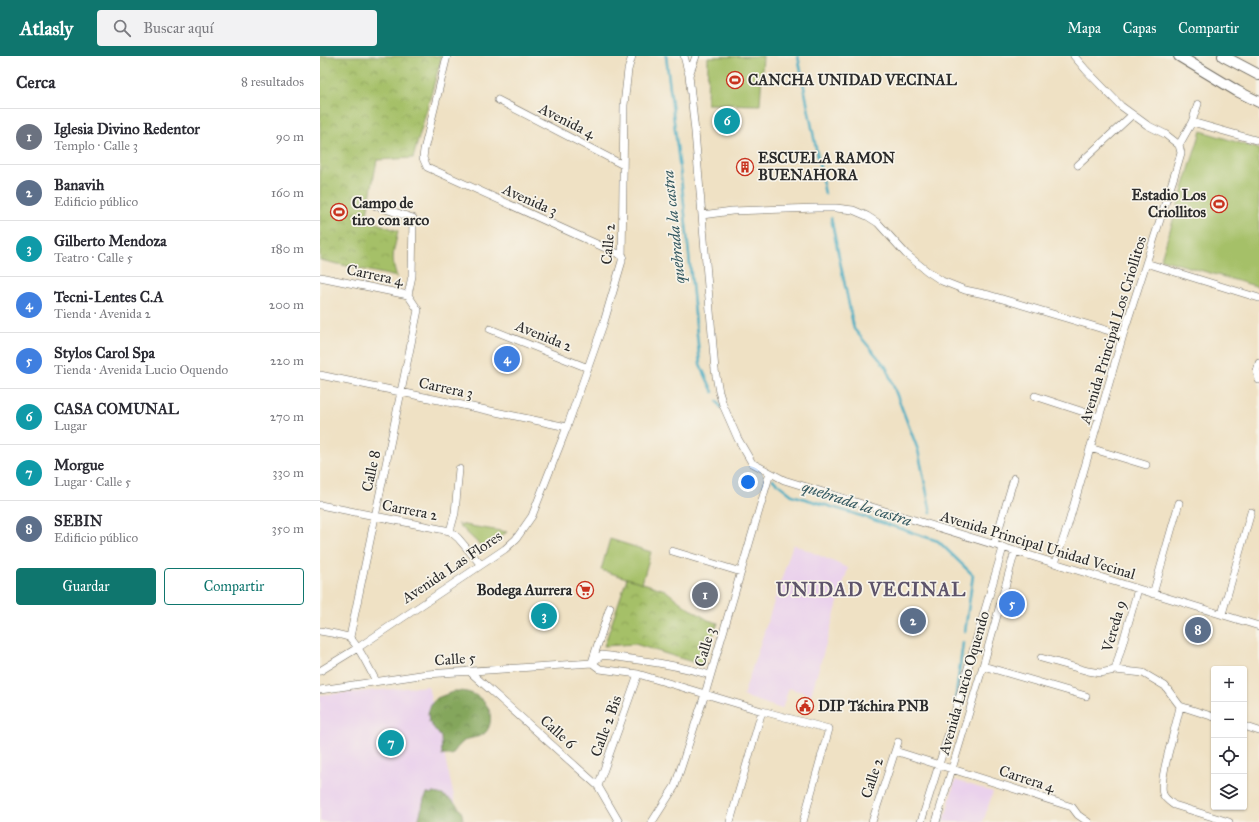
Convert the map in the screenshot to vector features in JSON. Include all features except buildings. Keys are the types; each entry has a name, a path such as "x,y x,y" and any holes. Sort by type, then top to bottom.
{"main road":[{"path":"1179,56 1237,92 1259,102"},
{"path":"1223,56 1259,75"}],"street":[{"name":"Avenida 3","path":"447,56 424,150 423,158 427,167 623,256"},
{"name":"Calle 2","path":"567,427 604,322 623,256 624,105 628,70 632,56"},
{"name":"Avenida Principal Unidad Vecinal","path":"684,56 688,75 695,132 718,392 738,439 752,463 784,480 1259,626"},
{"path":"688,75 696,56"},
{"path":"1074,56 1108,93 1132,115 1164,134 1179,145 1192,122 1198,104"},
{"name":"Avenida 4","path":"498,100 624,165"},
{"path":"1078,165 1132,115"},
{"path":"1192,122 1259,141"},
{"name":"Avenida Principal Los Criollitos","path":"1055,563 1068,525 1123,335 1180,160 1181,153 1179,145"},
{"path":"376,206 413,218 412,276 408,295"},
{"path":"702,215 817,208 853,210 878,223 906,254 942,281 965,290 989,295 1123,335"},
{"path":"1146,263 1259,298"},
{"name":"Carrera 4","path":"320,277 408,295 418,310"},
{"name":"Calle 8","path":"350,637 418,310"},
{"name":"Avenida 2","path":"490,329 588,368"},
{"path":"1259,363 1257,371 1259,380"},
{"name":"Carrera 3","path":"320,375 567,427"},
{"path":"1035,396 1099,417"},
{"name":"Avenida Las Flores","path":"320,672 505,549 516,539 532,516 567,427"},
{"path":"1090,448 1146,465"},
{"path":"450,531 455,513 459,469"},
{"name":"Calle 3","path":"652,822 675,786 705,694 770,473"},
{"path":"994,545 1014,478"},
{"path":"1153,594 1180,503"},
{"name":"Carrera 2","path":"320,505 450,531 481,565"},
{"path":"1222,614 1251,512"},
{"name":"Avenida Lucio Oquendo","path":"921,822 1003,548"},
{"path":"672,551 741,572"},
{"name":"Avenida Lucio Oquendo","path":"936,822 983,666 1015,551"},
{"name":"Vereda 9","path":"1116,670 1138,589"},
{"path":"592,663 610,607"},
{"path":"320,631 350,637 359,647 376,682"},
{"name":"Calle 5","path":"320,690 427,674 592,663 602,655 683,667 710,675"},
{"name":"Vereda 9","path":"1041,658 1059,664 1100,673 1116,670 1143,674 1165,686 1180,706"},
{"name":"Calle 5","path":"592,663 600,669 638,674 762,711 829,729 803,822"},
{"path":"983,666 1086,696"},
{"name":"Calle 6","path":"469,671 598,786 619,822"},
{"name":"Calle 2 Bis","path":"598,786 638,674"},
{"path":"1211,716 1180,706 1169,752 1163,794 1174,805 1229,822"},
{"path":"730,822 762,711"},
{"path":"1247,727 1259,731"},
{"name":"Calle 2","path":"872,822 898,742"},
{"path":"895,751 952,769"},
{"name":"Carrera 4","path":"952,769 1072,807 1078,815 1088,822"}],"shaded area":[{"path":"793,544 848,568 811,695 789,688 782,709 743,696"},
{"path":"428,686 460,822 320,822 320,695"},
{"path":"955,780 993,792 983,822 944,822"}],"green space":[{"path":"320,56 442,56 413,158 377,160 366,219 398,231 393,259 397,277 320,260"},
{"name":"CANCHA UNIDAD VECINAL","path":"763,56 760,105 707,104 708,57"},
{"name":"Estadio Los Criollitos","path":"1201,131 1259,149 1259,287 1161,259"},
{"path":"458,524 507,532 490,544 482,547"},
{"path":"610,539 651,552 642,583 601,570"},
{"path":"627,578 665,590 684,605 708,620 718,623 702,665 635,644 604,646"},
{"path":"455,691 471,693 482,700 489,710 490,723 484,734 464,741 452,755 442,755 441,737 429,722 428,713 431,704 437,698"},
{"path":"434,793 445,796 458,806 463,816 463,822 418,822 424,799 427,794"}],"waterway":[{"name":"quebrada la castra","path":"666,56 683,195 700,364 713,392"},
{"path":"798,56 825,194"},
{"path":"831,218 854,329 886,367 918,450 931,513"},
{"name":"quebrada la castra","path":"717,401 721,408"},
{"name":"quebrada la castra","path":"773,480 792,495 938,541 973,575 965,632"},
{"path":"955,702 963,643"},
{"path":"941,822 942,813"}],"place":[{"name":"CANCHA UNIDAD VECINAL","path":"735,80"},
{"name":"CASA COMUNAL","path":"727,121"},
{"name":"ESCUELA RAMON BUENAHORA","path":"745,167"},
{"name":"Estadio Los Criollitos","path":"1219,204"},
{"name":"Campo de tiro con arco","path":"339,212"},
{"name":"Tecni-Lentes C.A","path":"507,359"},
{"name":"Bodega Aurrera","path":"585,590"},
{"name":"Iglesia Divino Redentor","path":"705,595"},
{"name":"Stylos Carol Spa","path":"1012,604"},
{"name":"Gilberto Mendoza","path":"544,616"},
{"name":"Banavih","path":"913,621"},
{"name":"SEBIN","path":"1198,630"},
{"name":"DIP Táchira PNB","path":"805,706"},
{"name":"Morgue","path":"391,743"}],"district":[{"name":"UNIDAD VECINAL","path":"871,589"}]}
